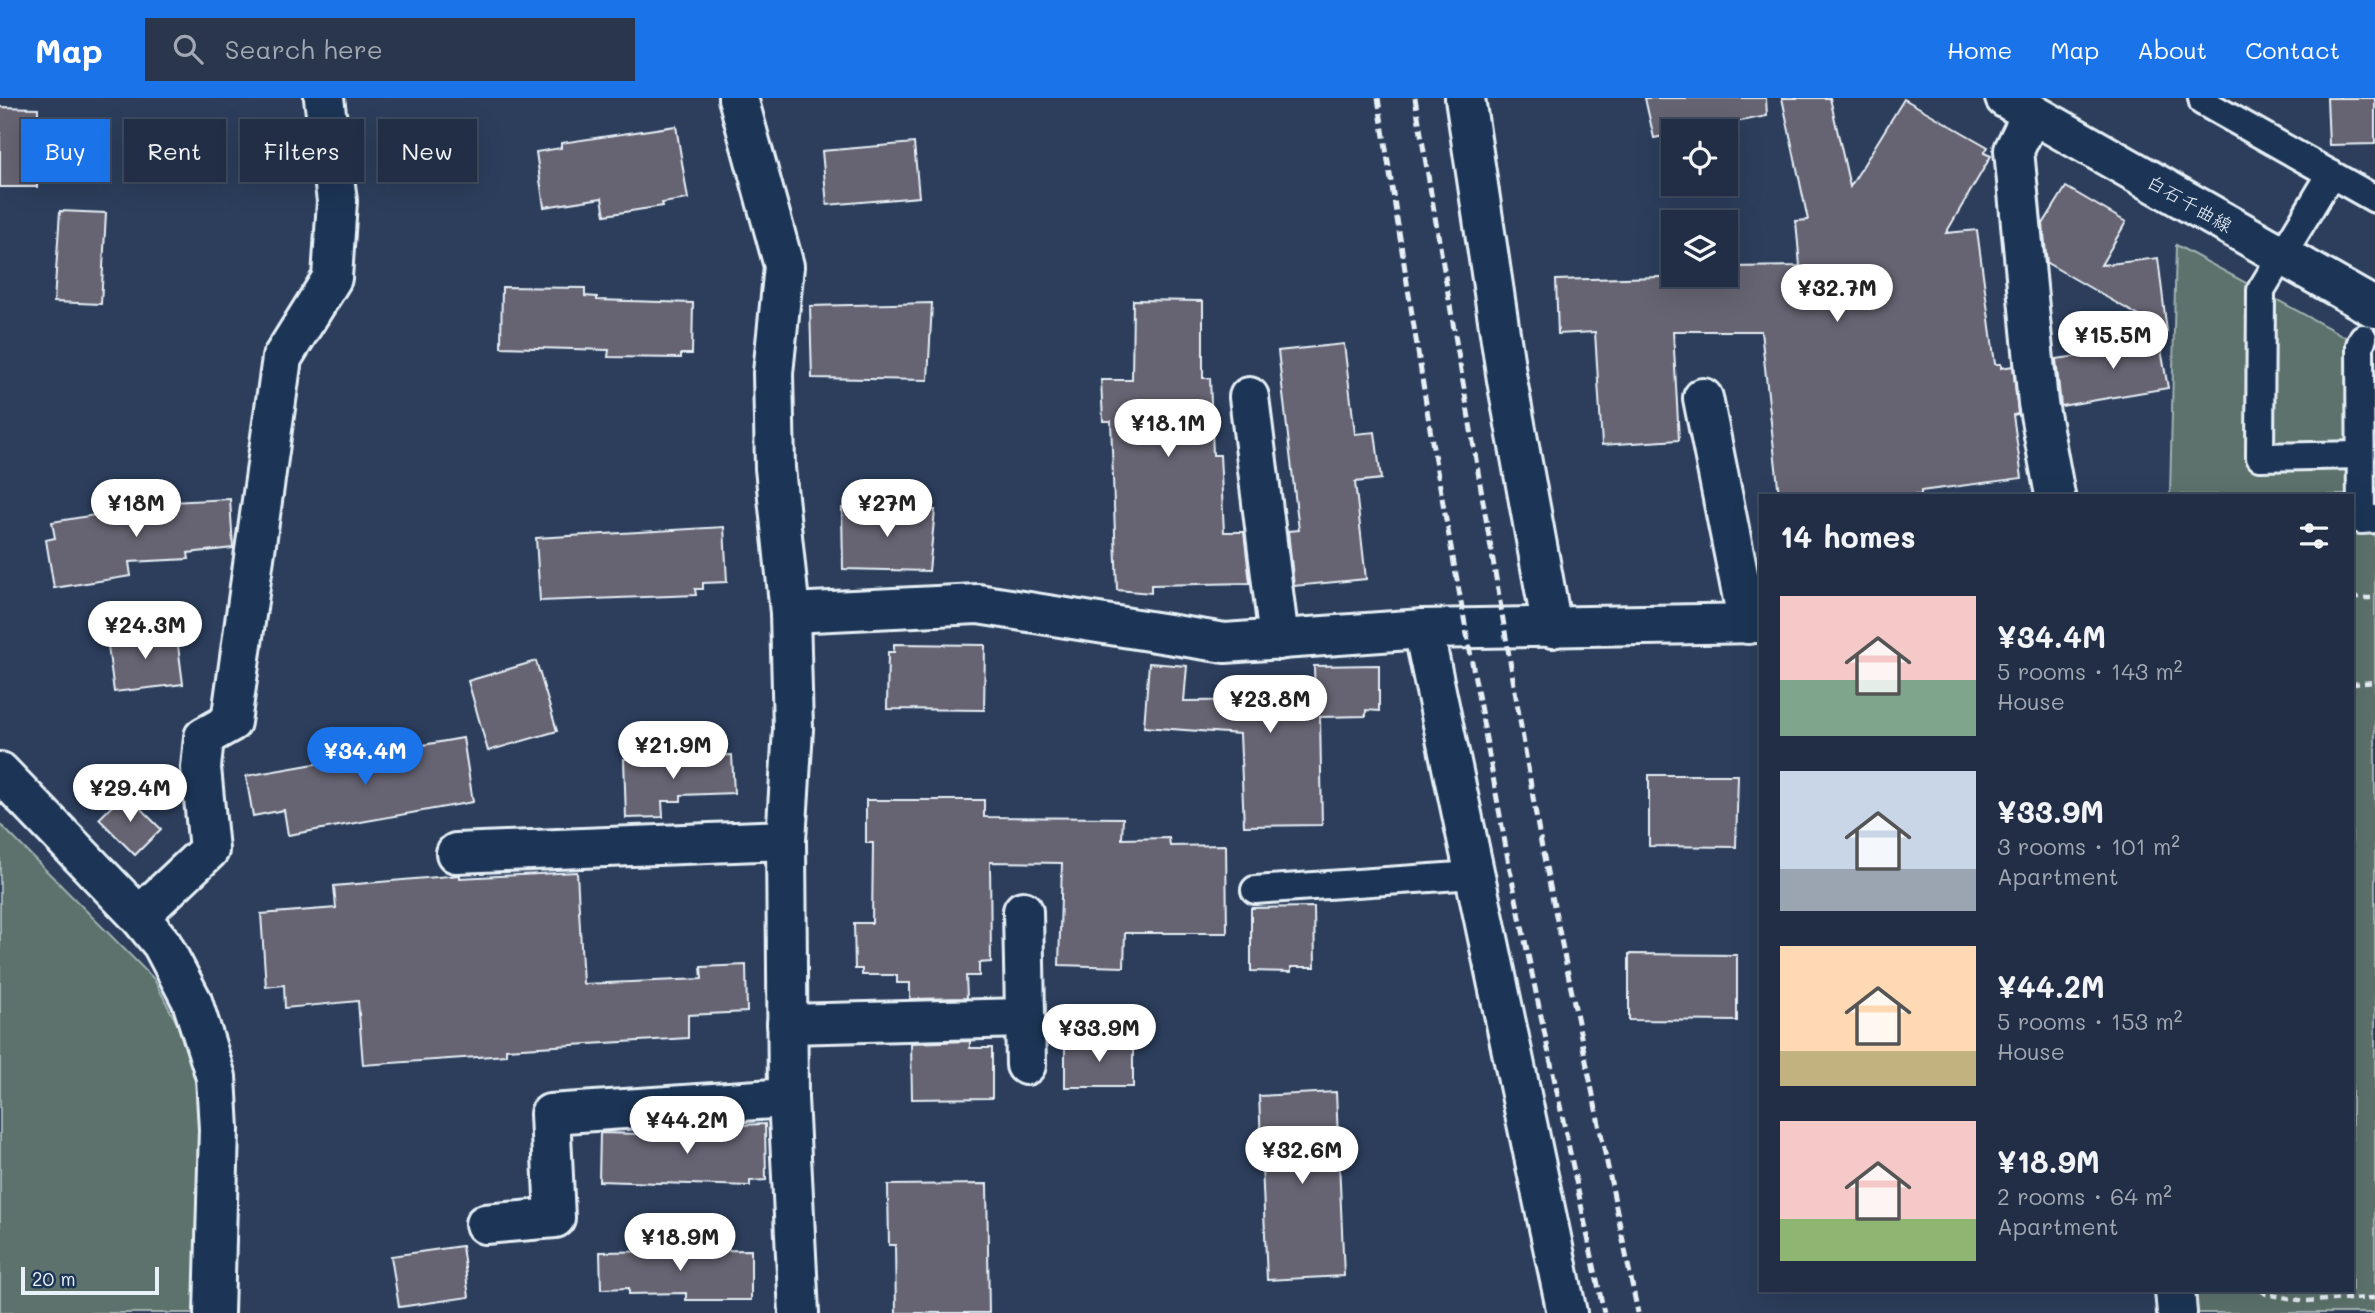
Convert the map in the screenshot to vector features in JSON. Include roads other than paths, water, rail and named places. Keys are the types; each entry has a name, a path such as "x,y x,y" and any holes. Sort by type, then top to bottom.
{"street":[{"path":"139,916 209,850 201,768 204,737 231,722 282,358 332,278 337,201 324,98"},
{"path":"738,98 784,266 773,373 775,468 790,613 793,729 786,840 787,1024 799,1313"},
{"path":"1465,98 1507,380 1552,628"},
{"path":"2018,106 2014,150 2038,403 2055,494"},
{"name":"白石千曲線","path":"2018,106 2281,255 2369,323"},
{"path":"1249,397 1279,640"},
{"path":"790,613 978,604 1225,643 1423,629 1754,624 1703,398"},
{"path":"1423,629 1567,1313"},
{"path":"0,772 139,916 162,944 192,1001 216,1077 219,1129 214,1313"},
{"path":"456,853 786,840"},
{"path":"1023,911 1026,1065"},
{"path":"787,1024 1025,1018"},
{"path":"485,1224 555,1218 550,1114 788,1098"},
{"path":"2175,1292 2177,1313"}],"lane":[{"path":"2202,98 2203,103 2375,199"},
{"path":"2330,174 2261,290 2260,457 2360,455"},
{"path":"2369,323 2360,345 2361,520 2375,519"},
{"path":"1255,890 1474,875"}],"railway":[{"path":"1378,98 1434,454 1510,870 1604,1313"},
{"path":"1415,98 1539,833 1638,1313"}]}
